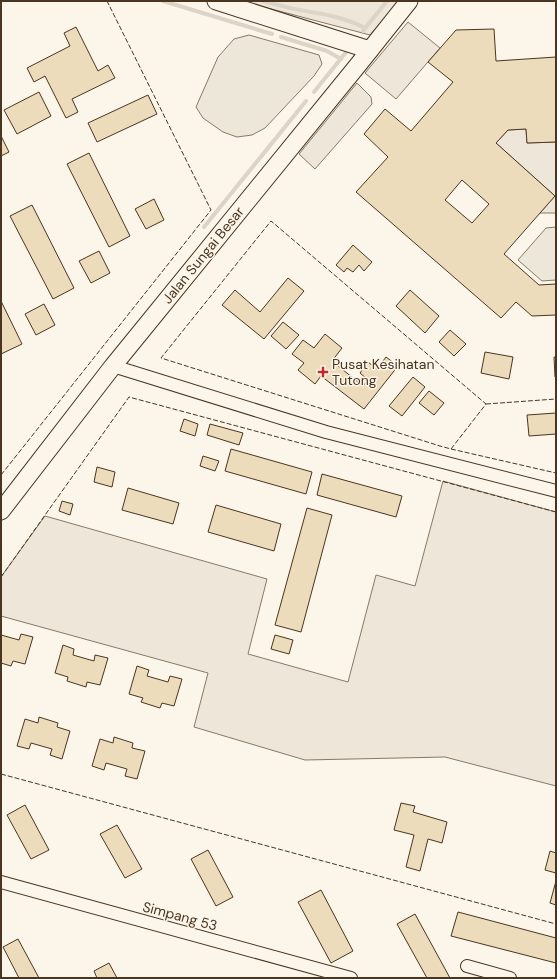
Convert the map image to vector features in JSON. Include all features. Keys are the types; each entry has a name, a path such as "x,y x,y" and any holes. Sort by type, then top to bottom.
{"street":[{"path":"216,1 370,50"},
{"name":"Jalan Sungai Besar","path":"1,511 113,366 409,1"},
{"path":"113,366 326,432 556,491"},
{"name":"Simpang 53","path":"1,882 351,978"},
{"path":"467,966 509,978"}],"shaded area":[{"path":"241,1 399,1 370,35"},
{"path":"408,22 440,48 396,99 365,73"},
{"path":"249,35 319,55 322,64 314,76 265,128 252,135 237,137 223,132 203,118 196,107 218,57 234,39"},
{"path":"357,83 371,97 372,104 315,169 299,154"},
{"path":"526,129 527,143 556,142 556,213 540,213 555,196 496,143 508,130"},
{"path":"556,227 556,280 542,281 518,260 546,228"},
{"path":"443,481 556,512 556,786 445,757 305,760 194,727 208,673 1,616 1,577 45,516 267,579 248,654 348,682 376,575 415,586"}],"building":[{"path":"76,27 98,71 108,65 115,78 72,99 78,112 66,118 45,76 34,82 27,68 70,46 64,33"},
{"path":"494,29 496,61 556,57 556,142 527,143 526,129 508,130 496,143 555,196 504,254 539,285 556,284 556,315 532,316 516,302 501,318 356,192 388,157 364,134 385,109 411,131 453,82 428,62 456,30","holes":["462,180 489,204 472,223 445,200"]},
{"path":"39,92 51,116 17,134 4,110"},
{"path":"148,95 157,114 97,142 88,123"},
{"path":"1,136 9,152 1,156"},
{"path":"89,153 130,236 109,247 67,164"},
{"path":"154,199 164,220 146,229 135,209"},
{"path":"32,205 74,288 53,299 10,216"},
{"path":"353,245 372,262 364,271 359,265 353,272 347,268 344,272 336,265"},
{"path":"99,251 110,273 91,283 79,261"},
{"path":"288,278 304,291 264,339 222,305 235,290 260,312"},
{"path":"410,290 439,316 425,333 396,306"},
{"path":"1,301 22,344 1,354"},
{"path":"44,304 55,325 36,335 25,314"},
{"path":"283,322 299,335 286,349 271,336"},
{"path":"450,330 466,344 454,356 439,342"},
{"name":"Pusat Kesihatan Tutong","path":"325,334 342,348 332,361 363,386 368,380 360,373 368,362 377,369 386,357 398,366 364,409 321,376 315,384 298,370 304,363 292,354 303,340 314,348"},
{"path":"485,352 513,357 509,379 481,373"},
{"path":"554,357 556,357 556,377 555,377"},
{"path":"413,377 425,387 402,416 389,406"},
{"path":"429,391 444,403 434,415 419,403"},
{"path":"556,413 556,434 529,436 527,415"},
{"path":"184,419 198,424 195,436 180,431"},
{"path":"210,424 243,433 239,445 207,435"},
{"path":"231,449 312,472 306,494 225,471"},
{"path":"203,456 219,461 215,471 200,466"},
{"path":"97,467 115,472 112,487 94,482"},
{"path":"322,474 402,496 396,517 317,495"},
{"path":"128,488 179,503 173,524 122,510"},
{"path":"62,501 73,504 70,515 59,511"},
{"path":"216,505 281,524 274,551 208,532"},
{"path":"307,508 332,515 301,632 275,625"},
{"path":"21,634 33,637 25,664 13,661 11,666 1,663 1,635 19,640"},
{"path":"275,635 293,640 289,654 271,649"},
{"path":"63,645 74,649 73,655 94,661 95,655 108,658 100,685 87,682 86,687 67,681 68,677 55,673"},
{"path":"137,666 149,670 147,676 168,682 170,676 182,679 174,706 162,703 160,708 141,702 143,698 129,694"},
{"path":"39,717 58,723 57,727 70,731 62,759 50,755 52,749 31,743 29,749 17,746 25,719 38,723"},
{"path":"114,737 133,743 132,748 145,751 137,779 125,776 127,769 106,763 104,770 92,766 100,739 113,743"},
{"path":"401,803 415,806 413,812 447,822 442,843 428,839 420,871 406,867 414,835 394,830"},
{"path":"25,805 49,850 31,859 7,815"},
{"path":"117,825 142,869 125,878 100,834"},
{"path":"208,850 233,897 216,906 191,859"},
{"path":"550,851 556,853 556,873 545,870"},
{"path":"556,881 556,905 550,903"},
{"path":"321,890 353,951 331,963 298,902"},
{"path":"458,912 556,938 556,963 451,936"},
{"path":"415,914 450,978 427,978 397,924"},
{"path":"18,939 39,978 19,978 3,947"},
{"path":"109,963 117,978 97,978 94,971"}],"waterway":[{"path":"163,1 272,34"},
{"path":"263,1 333,16 365,28"},
{"path":"363,31 387,1"},
{"path":"281,37 327,51 341,59"},
{"path":"314,92 347,51"},
{"path":"204,227 306,101"}],"fence":[{"path":"1,475 211,210 107,1"},
{"path":"451,449 486,404 271,221 161,358 440,446 451,449 556,473"},
{"path":"1,577 129,397 556,512"},
{"path":"486,404 556,399"},
{"path":"1,774 556,924"}],"place":[{"name":"Pusat Kesihatan Tutong","path":"323,372"}]}
